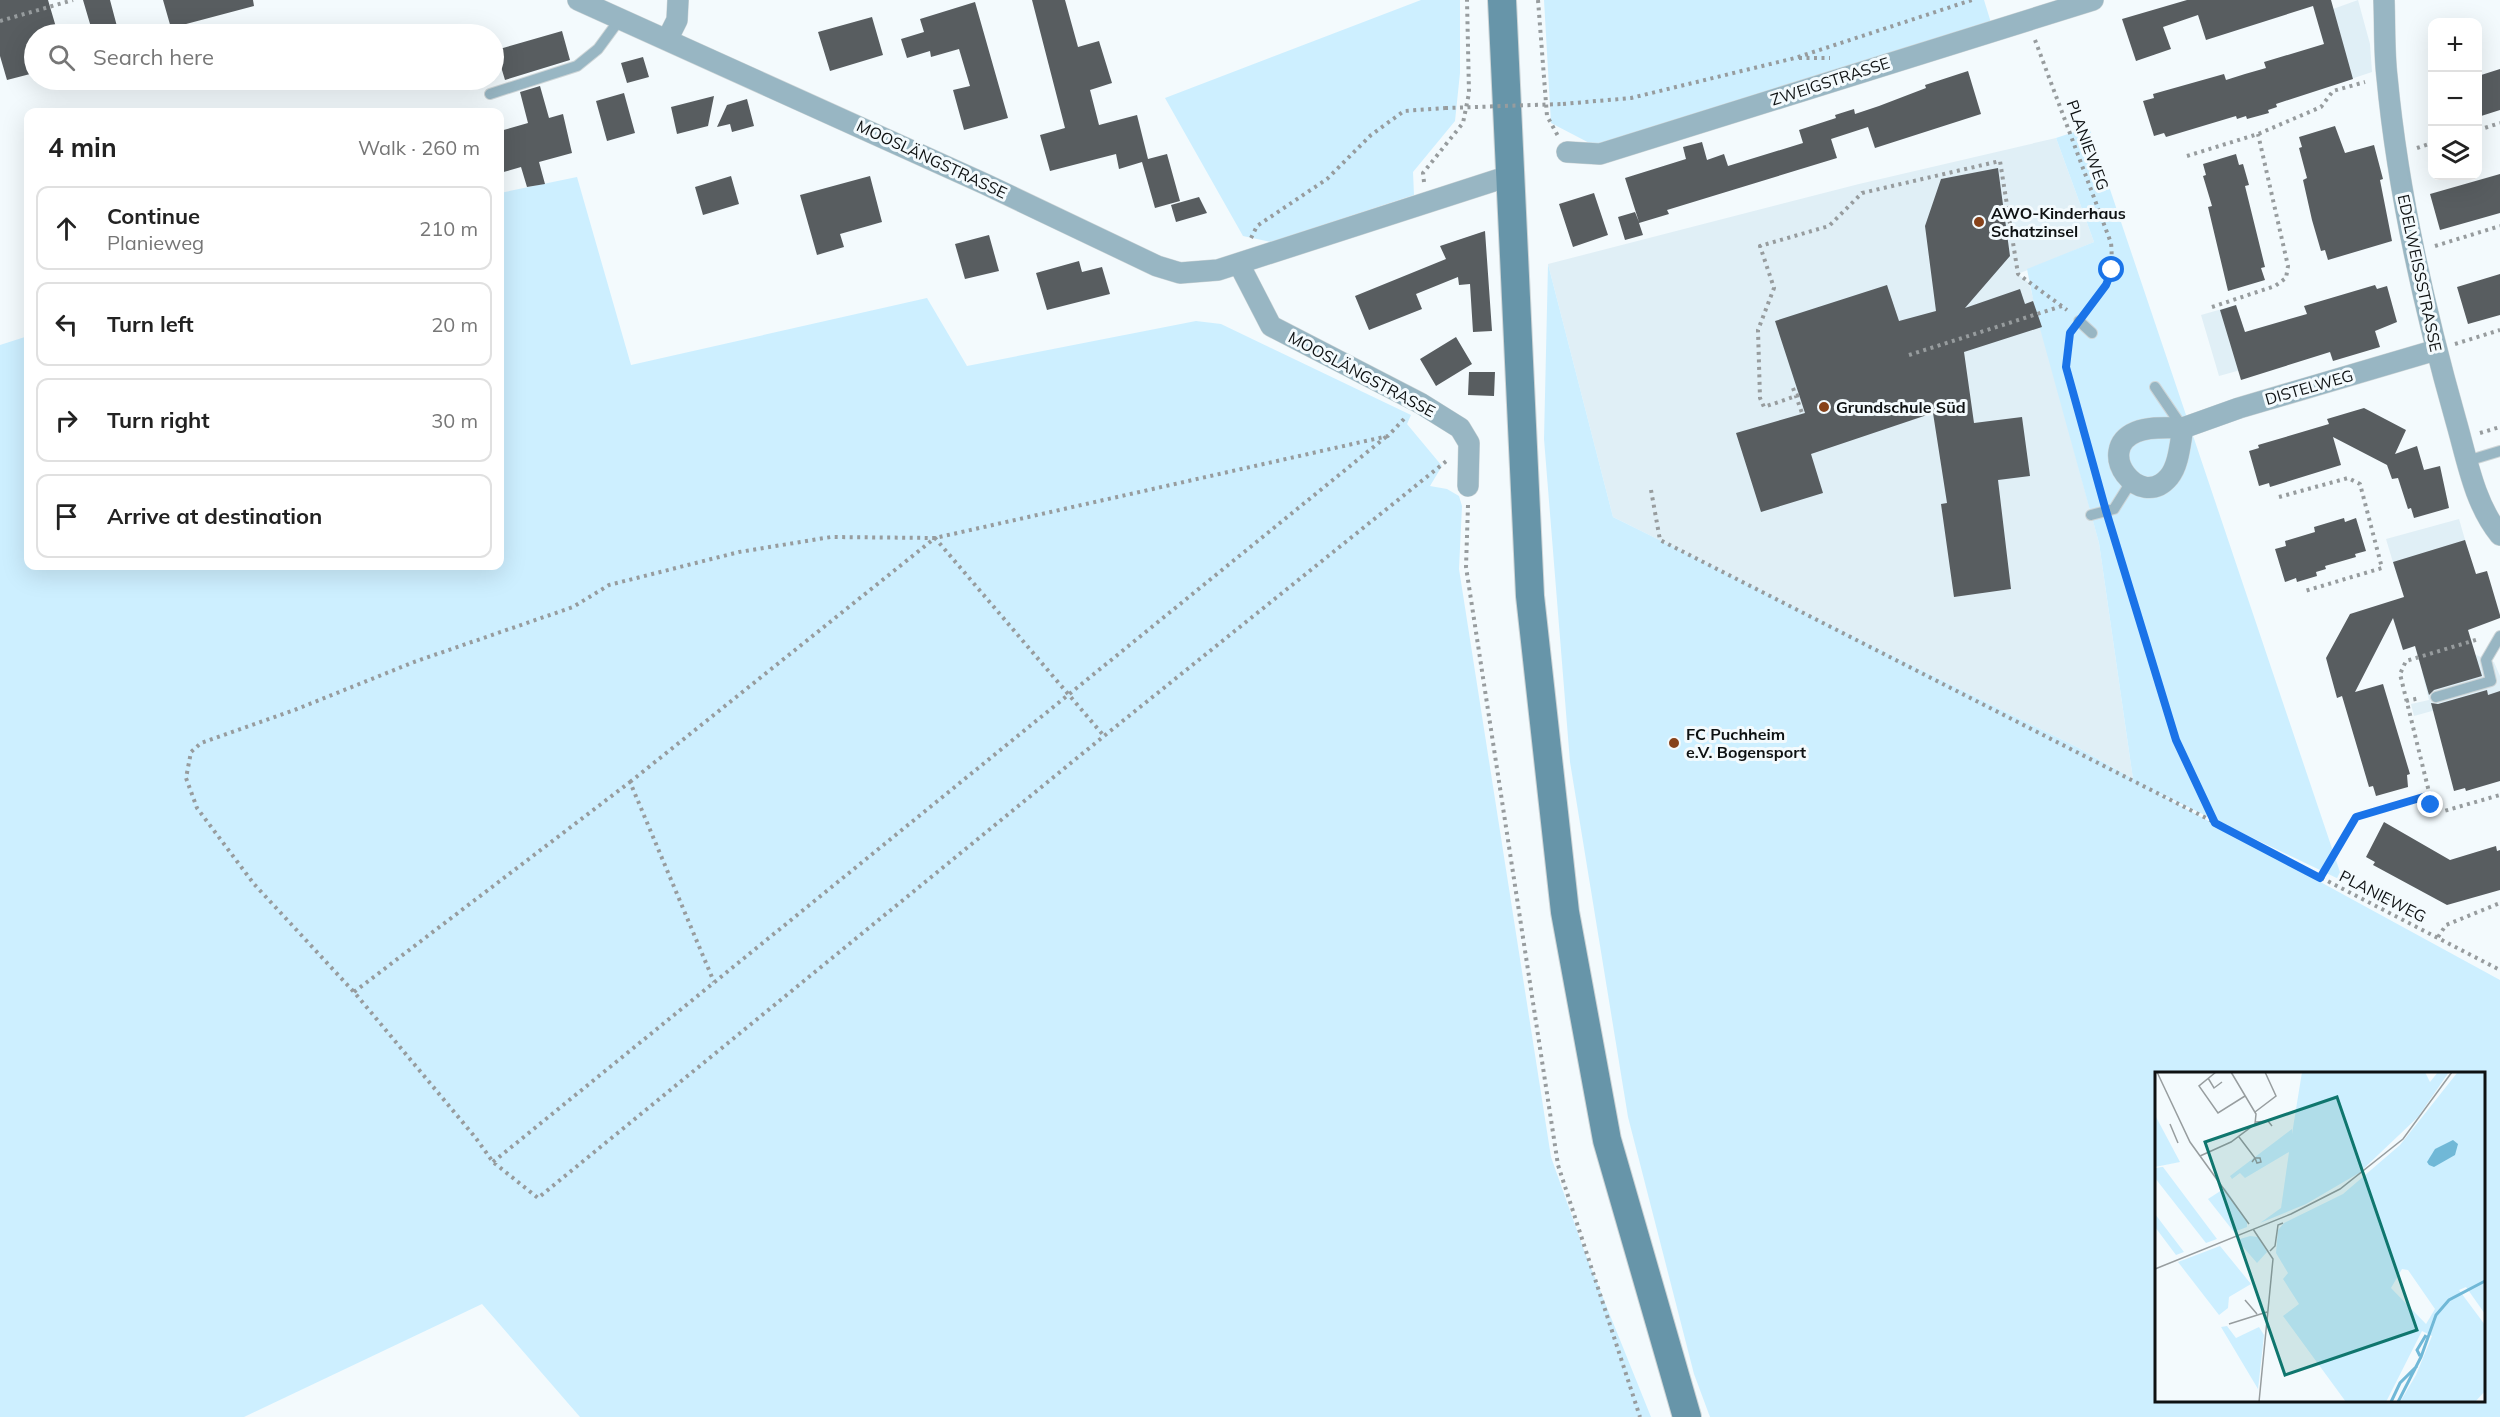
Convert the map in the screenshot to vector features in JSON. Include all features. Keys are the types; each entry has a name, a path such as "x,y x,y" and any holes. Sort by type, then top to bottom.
{"street":[{"name":"MOOSLÄNGSTRASSE","path":"578,0 985,184 1157,266 1180,273 1218,270 1239,264 1293,244 1509,176"},
{"path":"667,40 677,20 678,0"},
{"path":"1502,0 1530,596 1565,912 1607,1140 1687,1417"},
{"name":"ZWEIGSTRASSE","path":"1567,152 1600,154 2093,0"},
{"name":"EDELWEISSSTRASSE","path":"2384,0 2386,75 2412,251 2436,350 2468,461 2487,517 2500,534"},
{"name":"MOOSLÄNGSTRASSE","path":"1239,264 1271,326 1420,403 1460,428 1468,443"},
{"name":"DISTELWEG","path":"2131,482 2121,470 2119,461 2121,446 2127,438 2144,430 2183,428 2239,408 2436,350"},
{"path":"2131,482 2150,487 2168,478 2175,466 2183,428"},
{"path":"1468,443 1468,486"}],"lane":[{"path":"504,89 577,66 598,49 620,19"},
{"path":"490,94 502,90"},
{"path":"2079,321 2092,333"},
{"path":"2155,387 2183,428"},
{"path":"2468,461 2500,451"},
{"path":"2091,515 2114,509 2131,482"},
{"path":"2436,697 2491,681 2486,660 2500,636"}],"path":[{"path":"0,21 74,0"},
{"path":"1425,203 1423,173 1463,123 1468,93 1467,0"},
{"path":"1538,0 1547,116 1567,152"},
{"path":"1239,264 1257,226 1327,179 1388,122 1404,111 1563,104 1631,98 1795,58 1972,0"},
{"name":"PLANIEWEG","path":"2027,20 2111,243 2112,270 2106,285 2070,333 2066,367 2106,511 2176,740 2215,823 2500,970"},
{"path":"2187,156 2258,134 2321,107 2333,91 2365,82"},
{"path":"2482,129 2500,123"},
{"path":"2212,307 2274,286 2286,278 2288,266 2258,134"},
{"path":"1798,396 1764,407 1760,398 1758,330 1774,288 1760,246 1829,226 1862,194 2000,161 2018,274 2079,321"},
{"path":"2412,251 2500,226"},
{"path":"1909,355 2062,306"},
{"path":"2436,350 2500,330"},
{"path":"1793,388 1798,396 1802,414"},
{"path":"493,1162 1388,436 1420,403"},
{"path":"1388,436 935,538 831,537 740,552 609,585 573,607 414,662 297,709 201,743 190,752 186,778 197,808 254,884 354,992 475,1137 493,1162 538,1198 1104,735 1468,443"},
{"path":"2279,497 2348,478 2360,484 2382,568 2305,591"},
{"path":"1468,486 1466,567 1558,1165 1640,1417"},
{"path":"1651,490 1660,540 2215,823"},
{"path":"935,538 1104,735"},
{"path":"354,992 630,782 935,538"},
{"path":"630,782 714,982"},
{"path":"2320,878 2356,817 2430,795 2431,805 2444,812 2500,795"},
{"path":"2438,937 2446,925 2500,903"}],"shaded area":[{"path":"1421,0 1460,0 1460,73 1455,121 1413,172 1414,195 1271,242 1243,236 1165,98"},
{"path":"1544,0 1984,0 1996,39 1599,148 1551,123"},
{"path":"2358,0 2370,44 2372,72 2336,84 2333,9"},
{"path":"2089,127 2343,881 2148,788 2500,980 2500,1417 1710,1417 1694,1374 1628,1117 1570,762 1544,439 1548,264 1613,517 2077,747 2133,779 2099,543 2036,314 2027,269 2094,242 2056,138"},
{"name":"Grundschule Süd","path":"2056,138 2094,242 2018,274 2029,283 2099,543 2133,779 2077,747 1613,517 1548,264 1859,184"},
{"path":"577,177 631,365 927,298 967,366 1196,321 1221,324 1411,415 1407,424 1442,466 1430,486 1447,489 1459,496 1462,506 1459,569 1551,1157 1585,1253 1651,1417 580,1417 482,1304 244,1417 0,1417 0,345 24,337 24,570 504,570 504,192"},
{"path":"2236,305 2255,366 2219,376 2201,315"},
{"path":"2459,519 2470,557 2398,579 2386,539"},
{"path":"2476,655 2494,662 2500,676 2500,710 2432,711 2414,716 2411,704 2429,700 2422,672"}],"building":[{"path":"0,0 48,0 55,24 24,24 24,76 7,80 0,56"},
{"path":"83,0 110,0 116,24 90,24"},
{"path":"163,0 253,0 254,6 186,24 170,24"},
{"path":"1032,0 1065,0 1078,47 1099,41 1112,83 1090,90 1099,125 1137,115 1148,159 1167,154 1180,201 1155,208 1142,162 1119,169 1116,154 1050,171 1040,135 1065,128"},
{"path":"2187,0 2331,0 2353,79 2276,104 2277,107 2268,110 2269,113 2247,119 2246,116 2237,119 2236,116 2166,137 2164,133 2154,136 2143,101 2154,98 2153,94 2224,74 2226,80 2266,68 2264,62 2324,44 2313,6 2206,40 2198,15 2163,27 2171,49 2136,61 2122,19"},
{"path":"975,2 1008,118 964,130 953,90 970,86 959,49 931,57 930,51 907,58 901,39 924,32 920,19"},
{"path":"872,17 883,55 830,71 818,32"},
{"path":"562,31 570,60 505,80 504,48"},
{"path":"643,57 649,77 627,83 621,63"},
{"path":"2500,69 2500,110 2482,116 2482,75"},
{"path":"1968,71 1981,114 1875,148 1868,127 1831,139 1837,158 1667,210 1669,214 1639,223 1643,235 1625,240 1618,217 1635,212 1639,222 1625,178 1686,159 1683,147 1702,142 1707,160 1724,154 1728,166 1803,143 1799,130 1836,118 1835,115 1854,109 1855,114 1926,88 1925,85"},
{"path":"540,86 549,118 563,114 572,153 539,162 545,184 527,187 521,167 504,172 504,130 528,123 520,92"},
{"path":"624,93 635,133 607,141 596,101"},
{"path":"714,96 708,126 677,134 671,107"},
{"path":"747,99 754,126 732,132 730,124 717,127 727,105"},
{"path":"2335,126 2345,153 2374,145 2383,179 2380,180 2392,241 2328,260 2325,250 2321,251 2312,220 2303,180 2307,178 2299,148 2302,147 2299,137"},
{"path":"2236,154 2239,165 2243,164 2249,185 2245,186 2265,267 2261,268 2265,280 2228,291 2208,207 2212,206 2203,176 2206,175 2203,164"},
{"path":"1998,168 2010,256 1965,308 2020,289 2025,304 2033,301 2042,327 1964,352 1974,423 2022,417 2030,476 1998,480 2011,589 1954,597 1941,504 1947,503 1933,413 1811,454 1823,493 1761,512 1736,433 1805,413 1775,321 1887,285 1899,321 1936,311 1925,226 1941,179"},
{"path":"2500,174 2500,213 2440,230 2430,194"},
{"path":"731,176 739,204 703,215 695,187"},
{"path":"870,176 882,222 840,234 844,247 817,255 800,195"},
{"path":"1594,193 1608,235 1573,247 1559,204"},
{"path":"1199,197 1207,213 1176,222 1171,205"},
{"path":"1485,231 1492,331 1473,332 1470,284 1459,285 1458,277 1416,294 1422,309 1369,330 1355,296 1446,259 1440,246"},
{"path":"989,235 999,271 965,279 955,244"},
{"path":"1079,261 1082,272 1102,267 1110,294 1047,310 1036,273"},
{"path":"2500,274 2500,315 2468,324 2457,287"},
{"path":"2375,285 2377,289 2387,286 2397,322 2375,331 2380,347 2333,361 2330,352 2241,380 2220,310 2236,305 2245,332 2307,314 2304,306"},
{"path":"1456,337 1472,364 1436,386 1420,359"},
{"path":"1469,372 1495,372 1494,396 1468,395"},
{"path":"2364,408 2406,430 2395,454 2417,446 2424,470 2440,466 2449,508 2414,518 2411,508 2408,509 2398,478 2392,479 2387,465 2333,437 2341,465 2270,487 2269,483 2259,486 2249,451 2259,448 2258,445 2329,424 2327,419"},
{"path":"2344,518 2345,522 2356,518 2366,551 2355,554 2356,557 2325,566 2326,569 2316,572 2317,576 2297,582 2296,578 2285,582 2275,549 2286,546 2285,541 2315,532 2314,527"},
{"path":"2465,540 2476,574 2487,571 2500,615 2500,618 2468,630 2482,676 2434,690 2429,695 2415,646 2403,650 2393,618 2355,692 2383,684 2410,774 2407,775 2408,787 2376,796 2373,786 2369,787 2342,696 2337,698 2326,658 2350,614 2404,597 2393,562"},
{"path":"2487,690 2488,695 2500,691 2500,781 2466,791 2465,788 2454,791 2431,703 2438,704"},
{"path":"2384,822 2450,860 2496,846 2497,851 2500,850 2500,890 2447,905 2373,865 2375,862 2366,857"}],"place":[{"name":"AWO-Kinderhaus Schatzinsel","path":"1979,222"},
{"name":"Grundschule Süd","path":"1824,407"},
{"name":"FC Puchheim e.V. Bogensport","path":"1674,743"}],"route":[{"path":"2112,270 2106,285 2070,333 2066,367 2106,511 2176,740 2215,823 2320,878 2356,817 2430,795 2431,805"}]}
